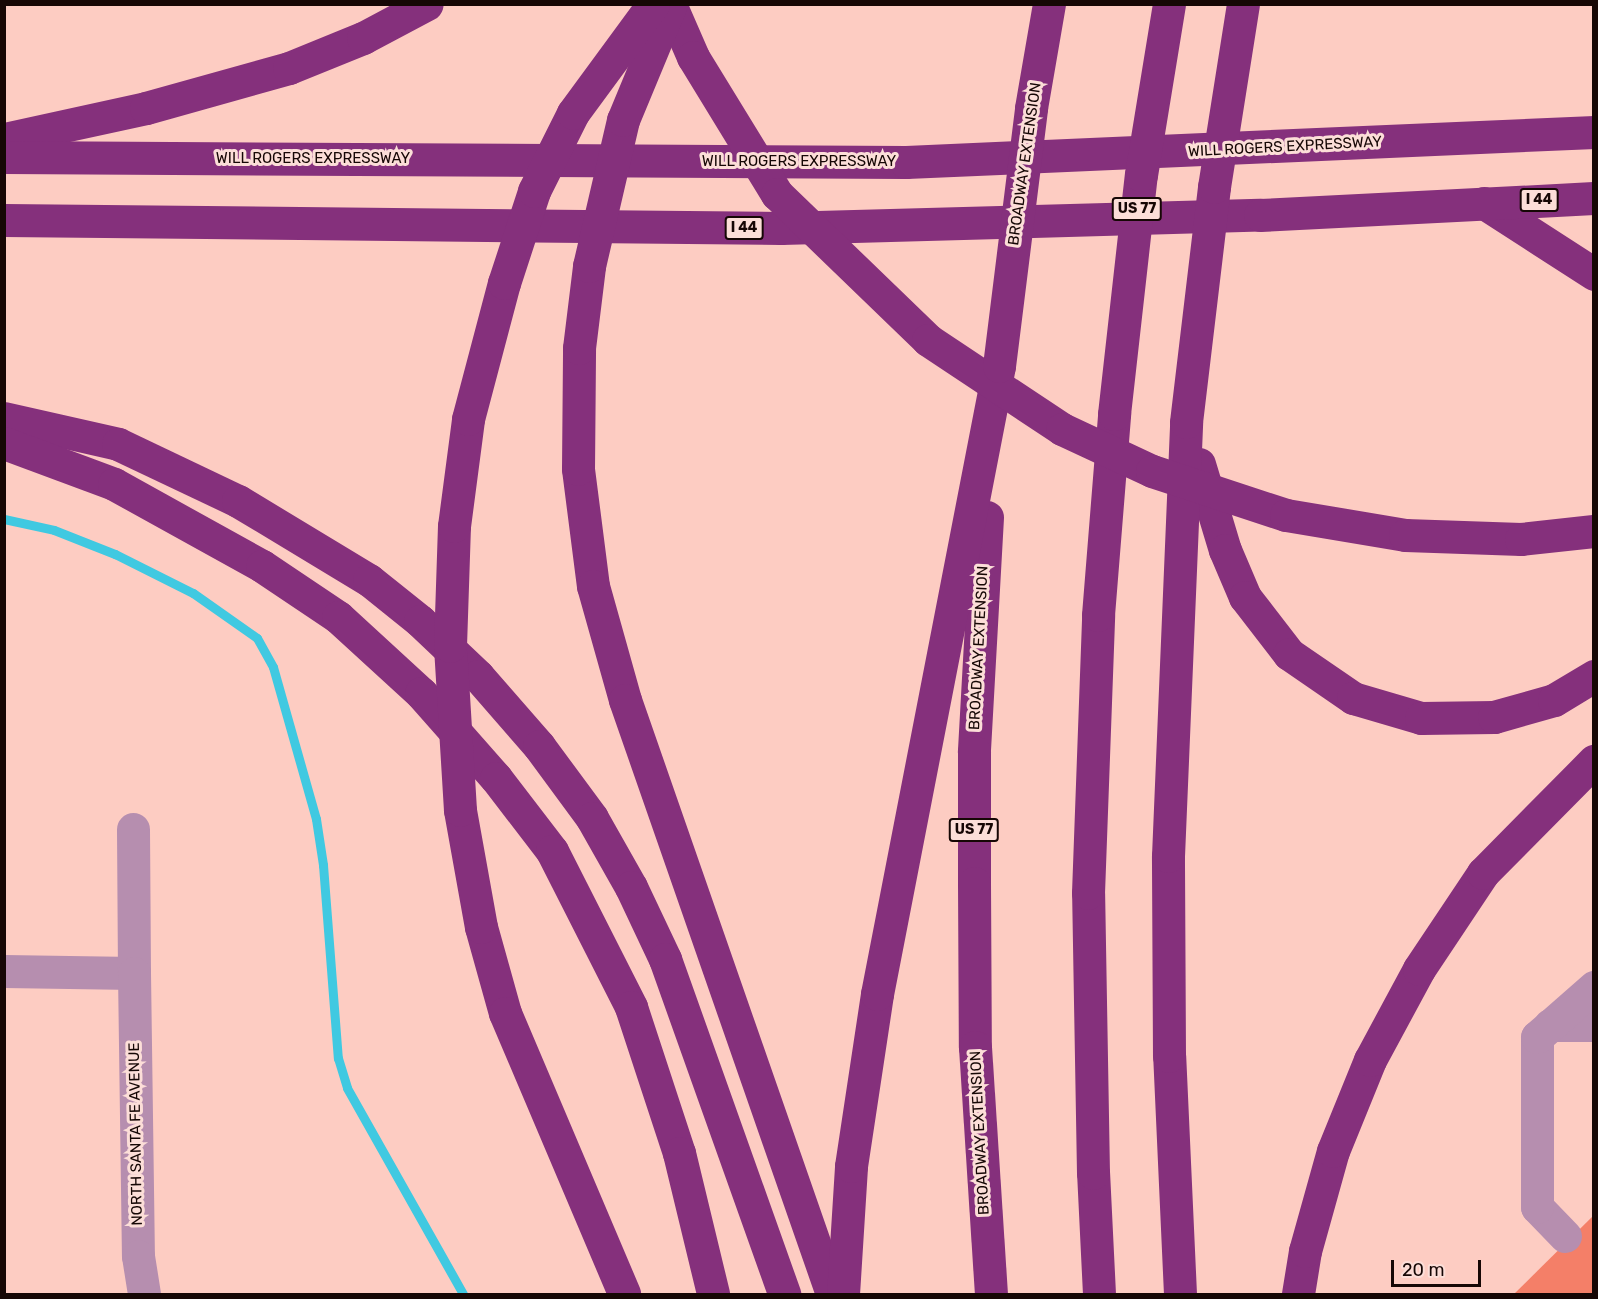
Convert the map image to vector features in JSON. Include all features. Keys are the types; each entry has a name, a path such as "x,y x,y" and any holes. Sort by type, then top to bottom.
{"highway":[{"path":"4,140 146,108 290,68 363,38 427,4"},
{"path":"624,1294 506,1013 481,927 460,810 450,646 454,526 468,419 504,283 534,191 573,113 653,4"},
{"path":"670,4 623,120 589,266 579,348 578,469 593,586 625,700 832,1294"},
{"path":"670,4 693,57 777,194 928,340 1062,429 1152,471 1286,515 1405,535 1521,538 1593,531"},
{"name":"BROADWAY EXTENSION","path":"991,1294 975,1047 974,752 999,366 1030,120 1049,4"},
{"name":"US 77","path":"1099,1294 1093,1173 1088,894 1098,615 1114,414 1142,175 1169,4"},
{"path":"1180,1294 1169,1056 1168,856 1186,422 1214,187 1243,4"},
{"path":"1545,134 1593,113"},
{"name":"WILL ROGERS EXPRESSWAY","path":"4,157 929,161 1593,132"},
{"name":"I 44","path":"4,220 781,228 1003,224 1593,198"},
{"path":"1484,203 1593,274"},
{"path":"843,1294 851,1166 877,994 999,366"},
{"path":"4,418 118,444 238,501 369,580 420,621 478,676 539,746 592,818 631,888 665,959 784,1294"},
{"path":"1186,422 1225,550 1241,588 1289,654 1316,676 1353,698 1387,711 1458,720 1525,710 1554,700 1593,676"},
{"path":"4,443 114,484 262,566 338,617 421,693 496,778 552,851 631,1007 679,1153 713,1294"},
{"path":"1298,1294 1305,1251 1333,1151 1370,1060 1419,969 1483,873 1593,761"}],"street":[{"name":"NORTH SANTA FE AVENUE","path":"134,829 138,1256 144,1294"},
{"path":"4,970 134,973"},
{"path":"1565,1236 1537,1206 1537,1036 1593,987"},
{"path":"1550,1025 1593,1025"}],"building":[{"path":"1594,1215 1594,1294 1514,1294"}],"waterway":[{"path":"4,519 54,530 115,554 193,593 257,638 273,667 316,819 323,865 338,1058 347,1088 463,1294"}]}
